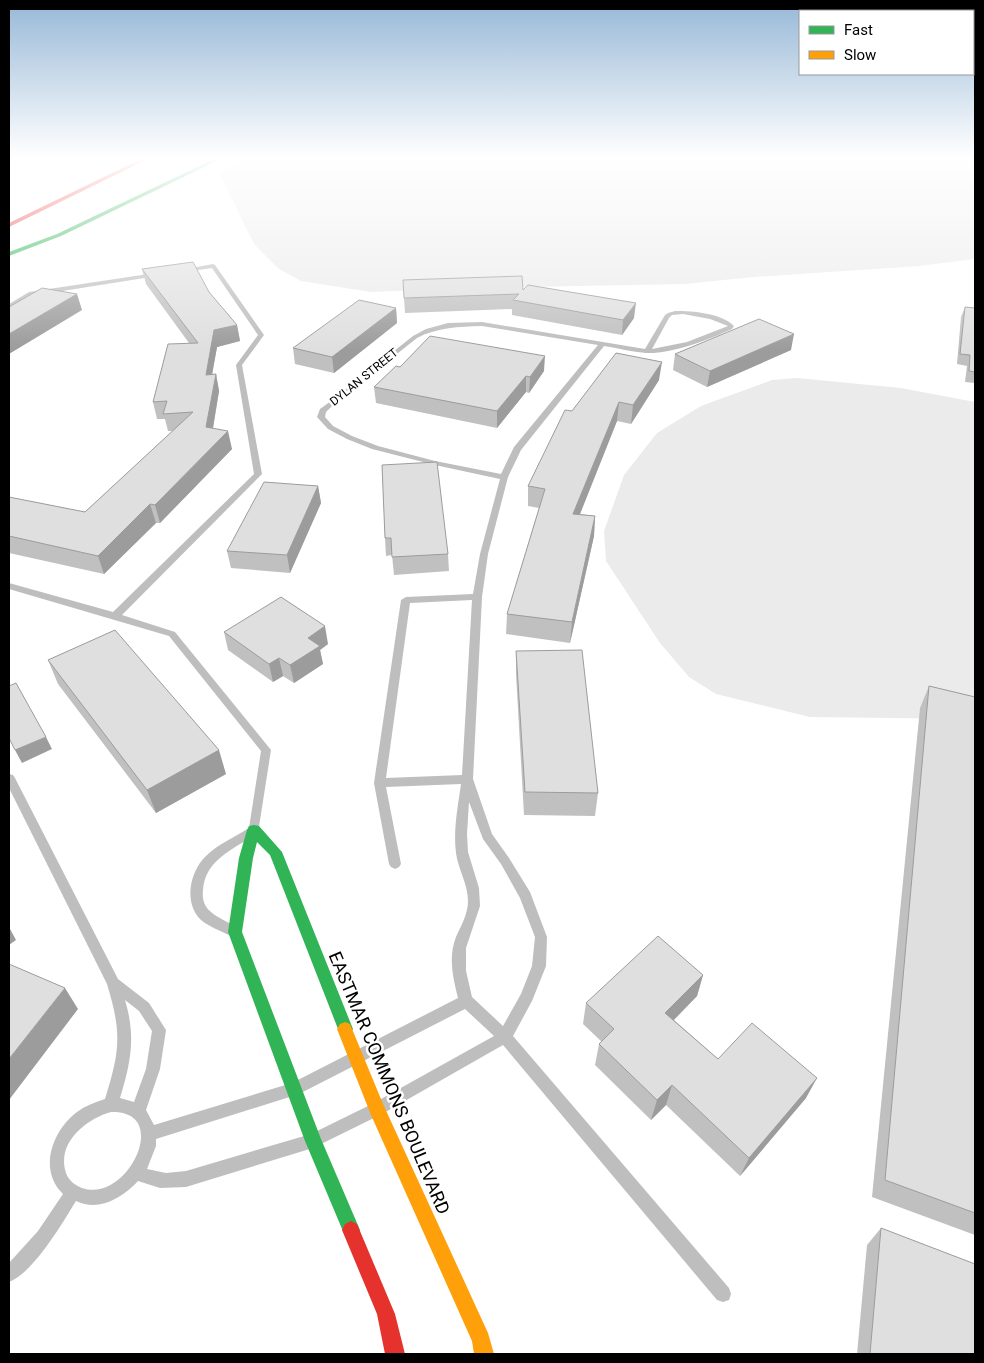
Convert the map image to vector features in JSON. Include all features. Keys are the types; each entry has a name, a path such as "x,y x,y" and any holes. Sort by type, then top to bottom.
{"main road":[{"path":"9,252 63,223"},
{"path":"9,252 59,235 85,223"},
{"path":"254,830 246,858 235,932 313,1141 386,1314 395,1354"},
{"name":"EASTMAR COMMONS BOULEVARD","path":"254,830 275,852 377,1109 481,1340 484,1354"}],"lane":[{"path":"115,616 258,474 239,365 261,335 213,266 175,272"},
{"path":"9,306 30,294 165,273"},
{"name":"DYLAN STREET","path":"504,478 379,450 330,428 321,417 323,411 415,337 435,327 468,323 482,324 646,351 679,345 722,332 731,326 729,322 718,319 675,312 669,316 646,351"},
{"path":"601,345 517,449 504,478 485,546 477,597 467,779 461,828 462,853 474,901 470,921 461,941 459,977 466,1001 504,1037 724,1294"},
{"path":"9,586 172,634 266,750 254,830 210,860 199,877 196,894 199,905 205,915 235,932"},
{"path":"395,864 380,783 406,600 477,597"},
{"path":"9,778 113,983 122,1012 126,1038 122,1067 111,1104"},
{"path":"380,783 467,779"},
{"path":"136,1172 154,1181 168,1182 186,1179 313,1141 377,1109 504,1037 527,997 539,966 541,936 526,896 506,861 487,836 467,779"},
{"path":"113,983 144,1007 159,1030 154,1069 138,1112"},
{"path":"149,1134 294,1089 466,1001"},
{"path":"111,1104 126,1106 138,1112 148,1126 147,1150 143,1163 129,1181 110,1194 89,1198 72,1193 61,1183 56,1168 58,1150 66,1134 78,1120 94,1109 111,1104"},
{"path":"9,1274 21,1265 47,1234 72,1193"}],"shaded area":[{"path":"244,223 975,223 975,259 919,266 753,277 685,284 371,292 301,281 279,269 254,244"},
{"path":"797,378 901,388 975,402 975,719 810,717 716,694 689,677 660,643 606,561 604,531 624,475 657,433 701,406 772,380"}],"building":[{"path":"193,262 209,292 237,325 214,330 206,375 216,374 206,427 228,431 155,505 150,504 98,556 9,536 9,497 85,512 193,412 163,414 167,401 153,402 168,344 198,343 142,269"},
{"path":"522,276 523,290 528,285 636,303 623,320 513,300 519,294 404,298 403,280"},
{"path":"42,288 77,294 9,334 9,307"},
{"path":"359,300 396,308 332,357 293,348"},
{"path":"965,307 975,308 975,372 969,371 970,355 960,354"},
{"path":"759,319 794,334 710,371 675,354"},
{"path":"430,336 545,356 530,377 526,376 497,411 374,387 396,366 400,367"},
{"path":"616,353 662,362 633,405 619,402 573,514 595,516 572,622 507,614 545,489 528,486 565,410 572,411"},
{"path":"437,462 448,554 392,557 391,538 385,538 382,465"},
{"path":"264,482 318,486 287,555 227,551"},
{"path":"281,597 325,626 308,638 320,646 290,665 279,658 269,664 224,632"},
{"path":"115,630 219,750 147,790 48,660"},
{"path":"582,650 598,793 525,792 516,651"},
{"path":"16,683 46,737 15,750 9,738 9,686"},
{"path":"929,686 975,697 975,1213 885,1180"},
{"path":"658,936 703,975 665,1013 718,1059 752,1023 817,1078 749,1158 672,1085 657,1100 599,1044 614,1029 586,1003"},
{"path":"9,964 65,988 9,1059"},
{"path":"881,1228 975,1264 975,1354 870,1354"}],"traffic: fast":[{"path":"9,254 59,235 85,223"},
{"path":"345,1029 275,852 254,830 246,858 235,932 313,1141 351,1230"}],"traffic: slow":[{"path":"345,1029 377,1109 481,1340 484,1354"}],"traffic: jam":[{"path":"9,225 14,223"},
{"path":"351,1230 386,1314 395,1354"}]}
